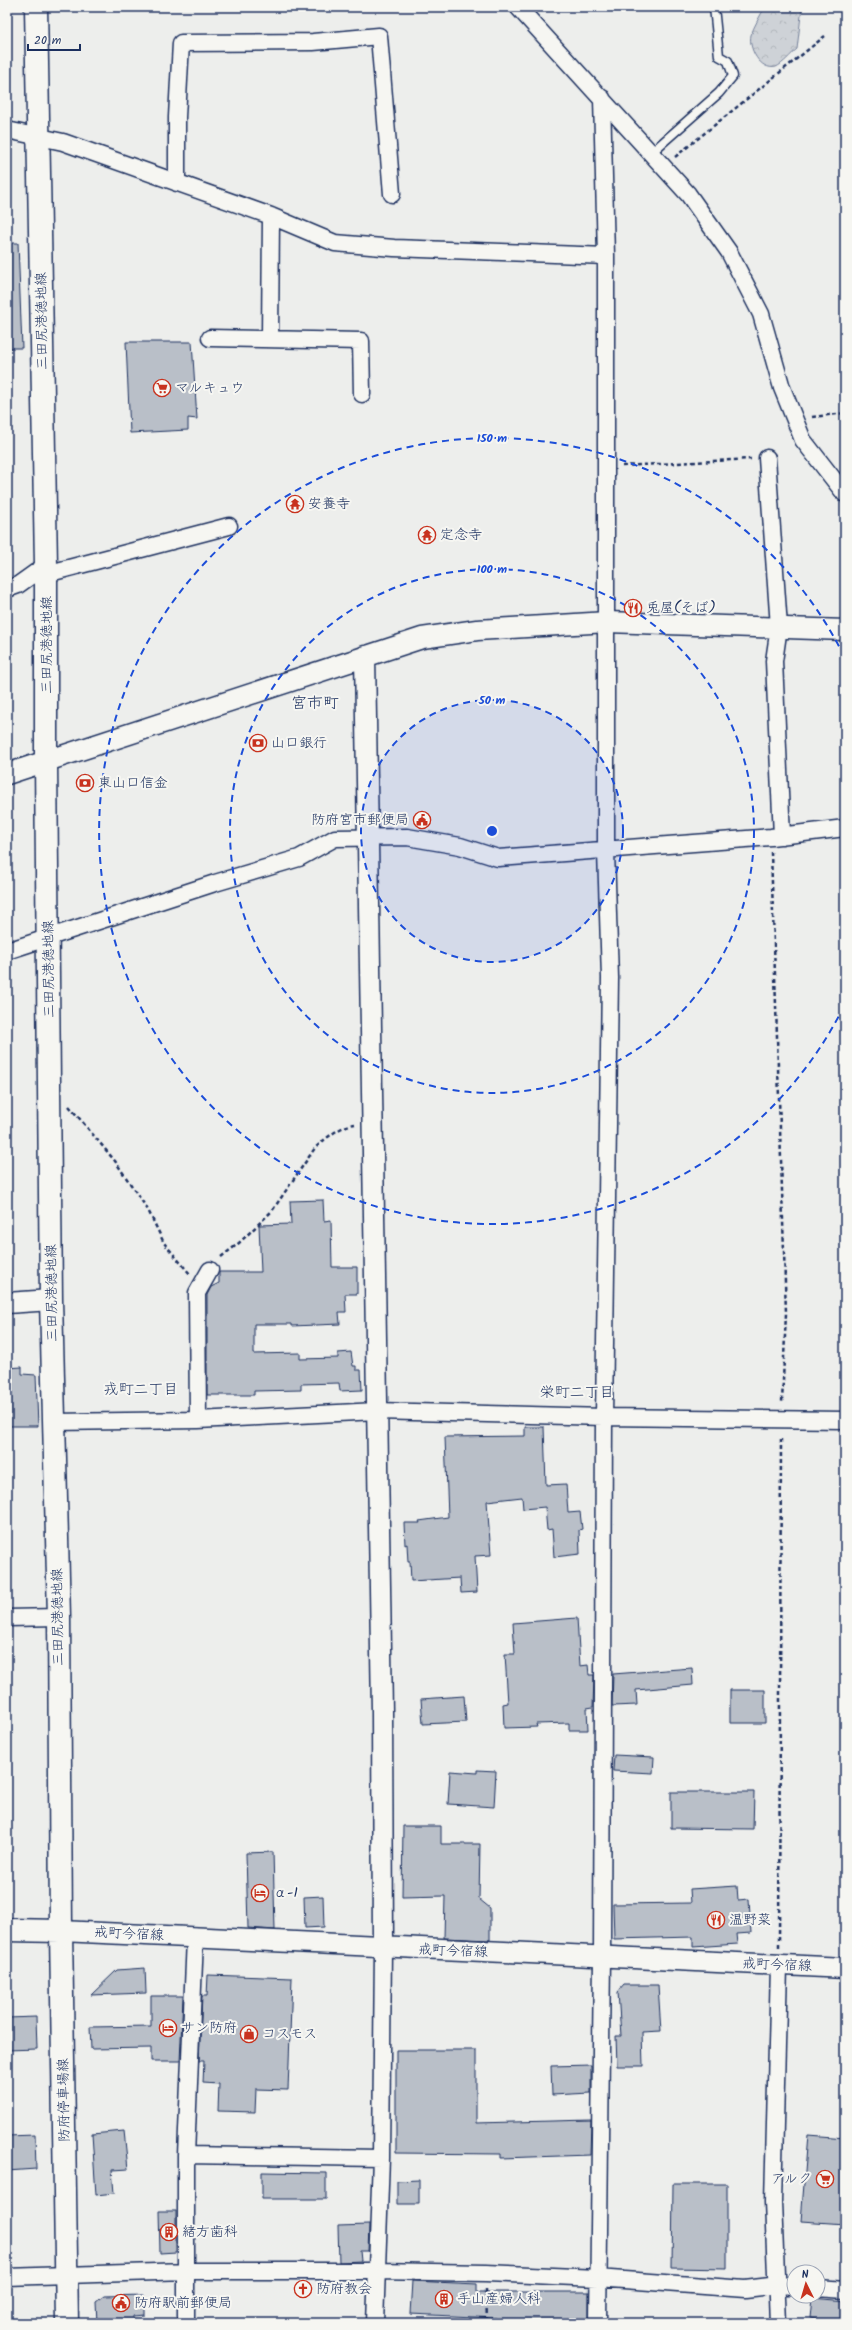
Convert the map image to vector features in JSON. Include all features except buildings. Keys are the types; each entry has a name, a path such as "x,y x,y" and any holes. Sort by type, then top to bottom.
{"main road":[{"name":"三田尻港徳地線","path":"36,7 46,570 46,761 49,938 51,1300 59,1618 61,1931"},
{"path":"7,1930 61,1931"},
{"name":"防府停車場線","path":"61,1931 67,2323"}],"street":[{"path":"518,7 652,152 688,194 729,252 761,314 782,388 803,440 845,494"},
{"path":"177,183 177,117 181,43 313,42 379,36 392,194"},
{"path":"598,2323 597,2278 602,1957 604,1417 610,986 606,851 608,467 606,256 602,98"},
{"path":"7,130 63,142 271,216 335,243 358,246 606,256"},
{"path":"270,338 271,216"},
{"path":"210,338 361,341 362,394"},
{"path":"767,458 779,627 774,661 776,837"},
{"path":"7,589 18,585 46,570 229,526"},
{"path":"7,774 422,638 477,630 607,622 845,630"},
{"path":"364,656 369,838 382,1712 383,1948 380,2158 375,2323"},
{"path":"7,951 215,883 299,858 335,838 407,837 460,846 498,858 776,837 845,828"},
{"path":"198,1420 197,1293 210,1270"},
{"path":"7,1302 51,1300"},
{"path":"54,1422 198,1420 377,1411 604,1417 845,1420"},
{"path":"7,1618 59,1618"},
{"name":"戒町今宿線","path":"61,1931 383,1948 845,1968"},
{"path":"186,2323 186,2155 195,1938"},
{"path":"778,2323 778,2285 773,2202 779,1966"},
{"path":"186,2155 380,2158"},
{"path":"7,2277 186,2271 377,2271 486,2273 597,2278 745,2289 786,2286"},
{"path":"826,2289 845,2290"}],"lane":[{"path":"652,152 719,93 734,76 728,61 719,56 714,7"}],"path":[{"path":"664,166 825,36"},
{"path":"795,419 845,413"},
{"path":"608,467 767,458"},
{"path":"776,837 776,1047 786,1313 781,1420 779,1966"},
{"path":"50,1083 115,1161 148,1210 164,1243 187,1271 201,1284"},
{"path":"210,1270 219,1258 240,1243 272,1211 315,1148 335,1133"},
{"path":"486,2273 487,2323"}],"green space":[{"path":"765,7 802,7 797,49 776,67 765,66 760,62 751,46 751,35"}],"place":[{"name":"マルキュウ","path":"162,388"},
{"name":"安養寺","path":"295,504"},
{"name":"定念寺","path":"427,535"},
{"name":"兎屋(そば)","path":"633,608"},
{"name":"山口銀行","path":"258,743"},
{"name":"東山口信金","path":"85,783"},
{"name":"防府宮市郵便局","path":"422,820"},
{"name":"α-1","path":"260,1893"},
{"name":"温野菜","path":"716,1920"},
{"name":"サン防府","path":"168,2028"},
{"name":"コスモス","path":"249,2034"},
{"name":"アルク","path":"825,2179"},
{"name":"緒方歯科","path":"169,2232"},
{"name":"防府教会","path":"303,2289"},
{"name":"手山産婦人科","path":"444,2299"},
{"name":"防府駅前郵便局","path":"121,2303"}],"district":[{"name":"宮市町","path":"315,703"},
{"name":"戎町二丁目","path":"141,1390"},
{"name":"栄町二丁目","path":"577,1393"}]}
